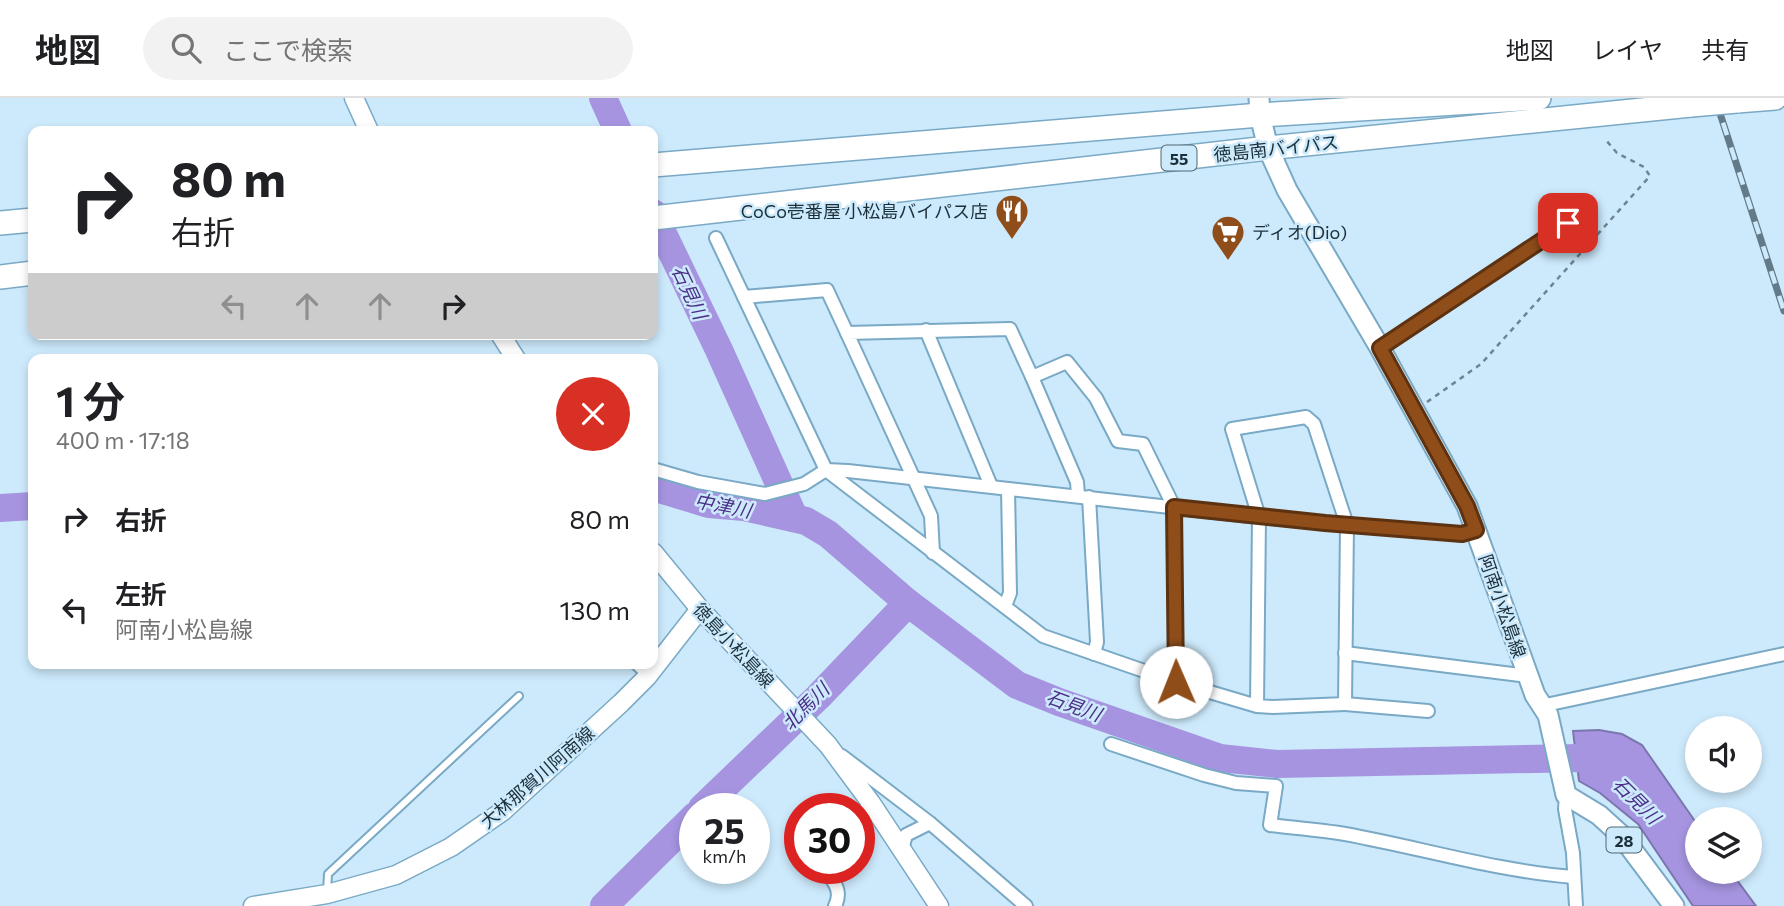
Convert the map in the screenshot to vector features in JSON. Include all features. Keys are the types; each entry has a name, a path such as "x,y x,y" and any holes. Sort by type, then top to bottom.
{"highway":[{"name":"徳島南バイパス","path":"658,164 1259,107 1539,98"},
{"name":"徳島南バイパス","path":"660,217 1268,148 1776,98"},
{"path":"0,223 28,220"},
{"path":"0,277 28,274"}],"main road":[{"path":"354,98 367,126"},
{"name":"阿南小松島線","path":"1259,107 1268,148 1286,190 1380,348 1467,506 1527,673 1541,706 1548,715 1564,791"},
{"name":"徳島小松島線","path":"658,558 700,609 828,745 855,793"},
{"name":"大林那賀川阿南線","path":"658,663 700,609"},
{"name":"大林那賀川阿南線","path":"253,906 327,894 396,875 451,848 503,811 653,669"},
{"name":"28","path":"1564,791 1599,815 1621,835 1674,906"},
{"name":"徳島小松島線","path":"875,821 902,849 939,906"}],"street":[{"path":"716,238 826,470 1044,636 1176,682 1257,706 1345,704 1428,711"},
{"path":"744,297 827,290 931,516 933,553"},
{"path":"847,333 1010,329 1084,496 1097,642 1094,654"},
{"path":"926,330 991,486"},
{"path":"1032,377 1067,362 1096,398 1118,441 1143,444 1174,507 1176,682"},
{"path":"1257,706 1259,517 1232,429 1306,417 1314,424 1347,525 1345,704"},
{"path":"658,470 698,482 765,494 804,484 826,470 912,477 1259,517 1462,534 1476,530"},
{"path":"1005,606 1010,593 1008,489"},
{"path":"1345,653 1520,675 1527,673"},
{"path":"1541,706 1784,654"},
{"path":"1111,744 1236,783 1276,786 1270,825 1345,834 1452,858 1545,875 1574,877"},
{"path":"828,745 930,823 1026,906"},
{"path":"1564,791 1564,809 1573,853 1576,906"},
{"path":"902,849 906,835 930,823"},
{"path":"835,884 838,900 835,906"}],"lane":[{"path":"1380,348 1590,209"},
{"path":"638,669 647,677"},
{"path":"327,894 328,874 519,696"}],"path":[{"path":"1415,410 1482,364 1650,176 1644,167 1617,153 1605,139"}],"water":[{"path":"1599,730 1622,734 1642,745 1685,807 1685,884 1740,884 1756,906 1693,906 1638,824 1600,793 1579,781 1573,731"}],"waterway":[{"name":"石見川","path":"603,98 616,126"},
{"name":"石見川","path":"658,223 719,350 794,517"},
{"name":"石見川","path":"658,489 709,504 744,507 806,521 828,534 908,603 1017,685 1220,758 1277,764 1581,758 1611,773"},
{"name":"中津川","path":"0,508 28,506"},
{"name":"北馬川","path":"718,793 818,697 908,603"},
{"name":"北馬川","path":"604,906 679,832"}],"railway":[{"path":"1715,98 1784,311"}],"place":[{"name":"CoCo壱番屋 小松島バイパス店","path":"1012,241"},
{"name":"ディオ(Dio)","path":"1228,262"}],"route":[{"path":"1176,682 1174,507 1462,534 1476,530 1467,506 1380,348 1568,223"}]}
